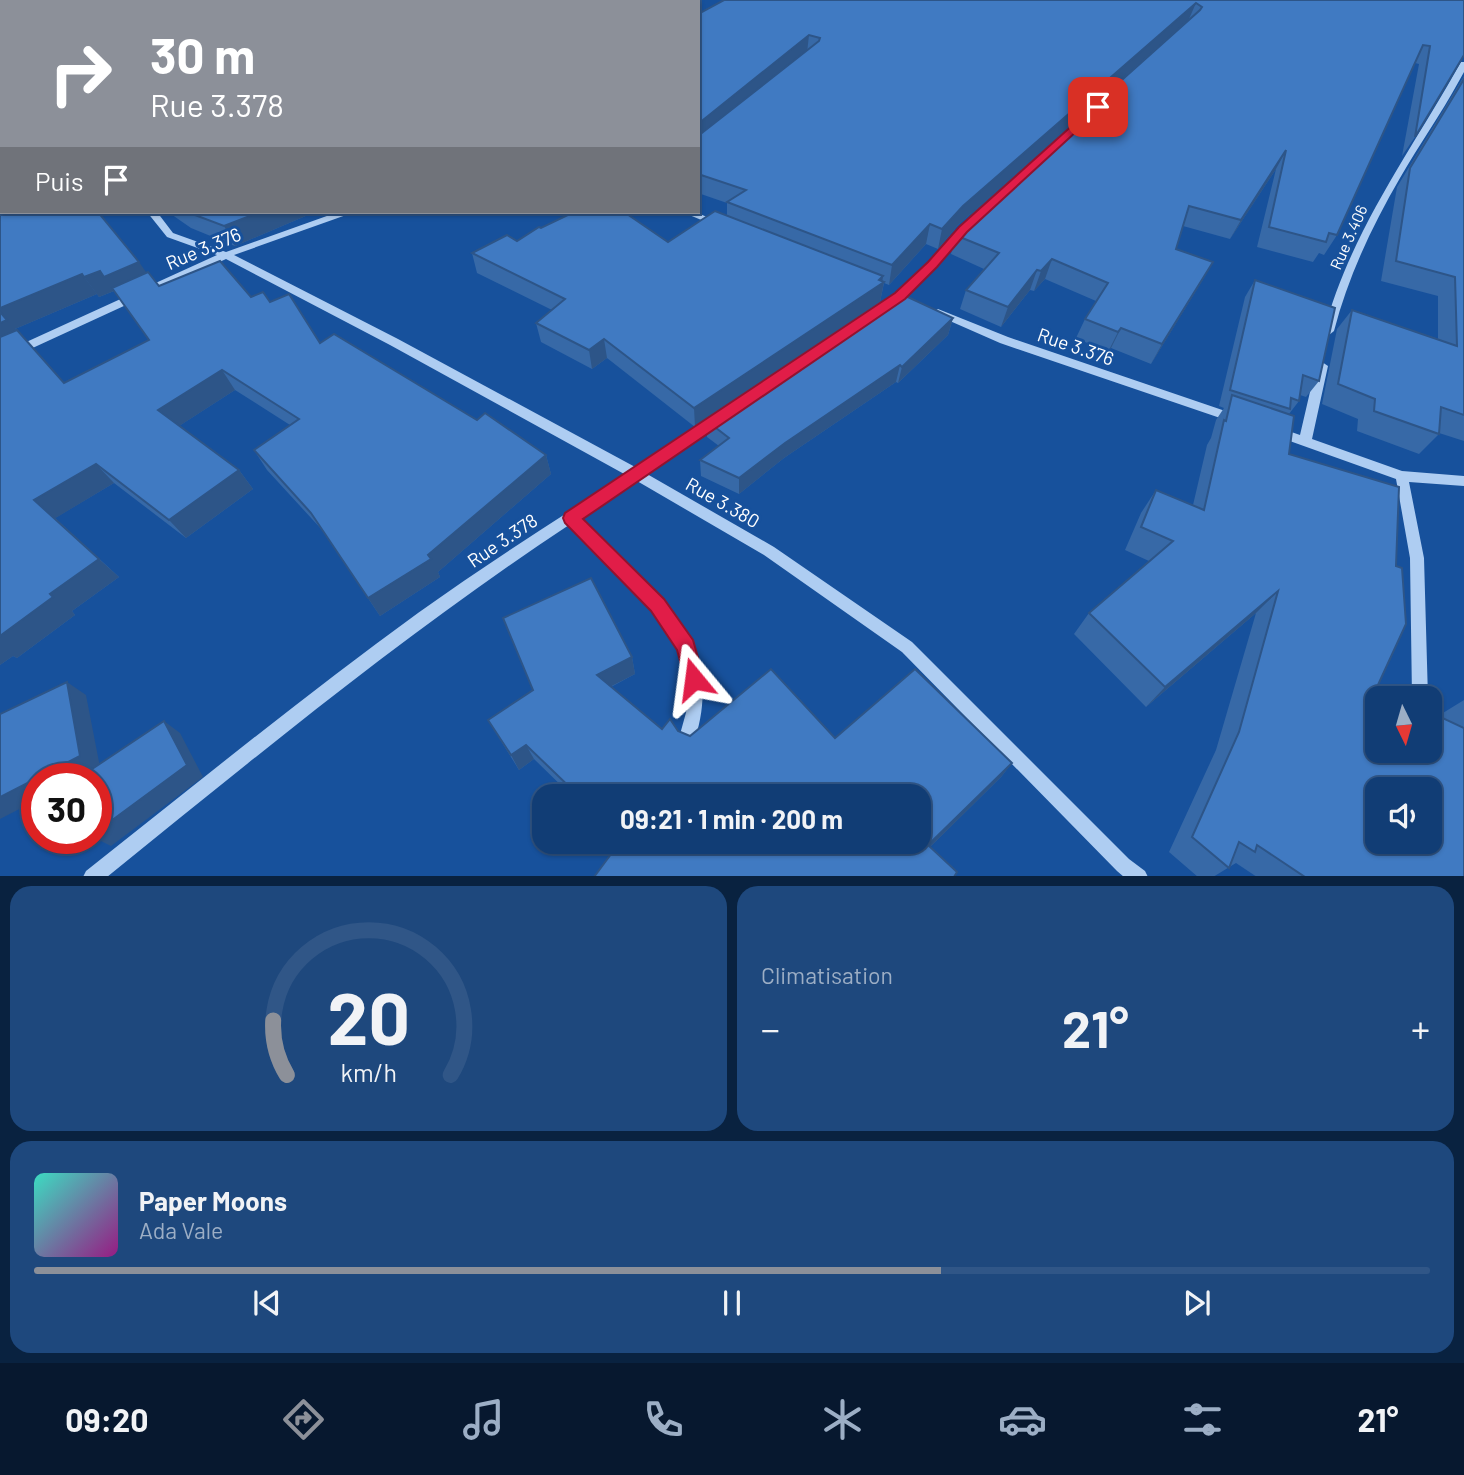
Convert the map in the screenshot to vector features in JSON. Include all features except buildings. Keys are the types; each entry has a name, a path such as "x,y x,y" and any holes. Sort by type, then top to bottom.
{"street":[{"name":"Rue 3.406","path":"1327,343 1332,318 1387,192 1440,108 1464,64"},
{"name":"Rue 3.380","path":"154,214 170,235 226,255 394,342 638,475 769,551 906,647 1113,855 1138,876"},
{"name":"Rue 3.376","path":"0,359 226,255 340,214"},
{"path":"692,214 736,231"},
{"path":"877,312 906,298 972,221"},
{"name":"Rue 3.376","path":"906,298 1004,340 1240,420"},
{"path":"1305,442 1324,355"},
{"name":"Rue 3.378","path":"93,876 423,618 524,546 638,475 730,413"},
{"path":"1266,429 1402,476 1464,481"},
{"path":"1402,476 1417,558 1420,686"},
{"path":"571,518 658,605 686,647 694,679 695,709 687,738"}],"route":[{"path":"694,679 686,647 658,605 571,518 900,296 933,265 963,229 1098,107"}]}
